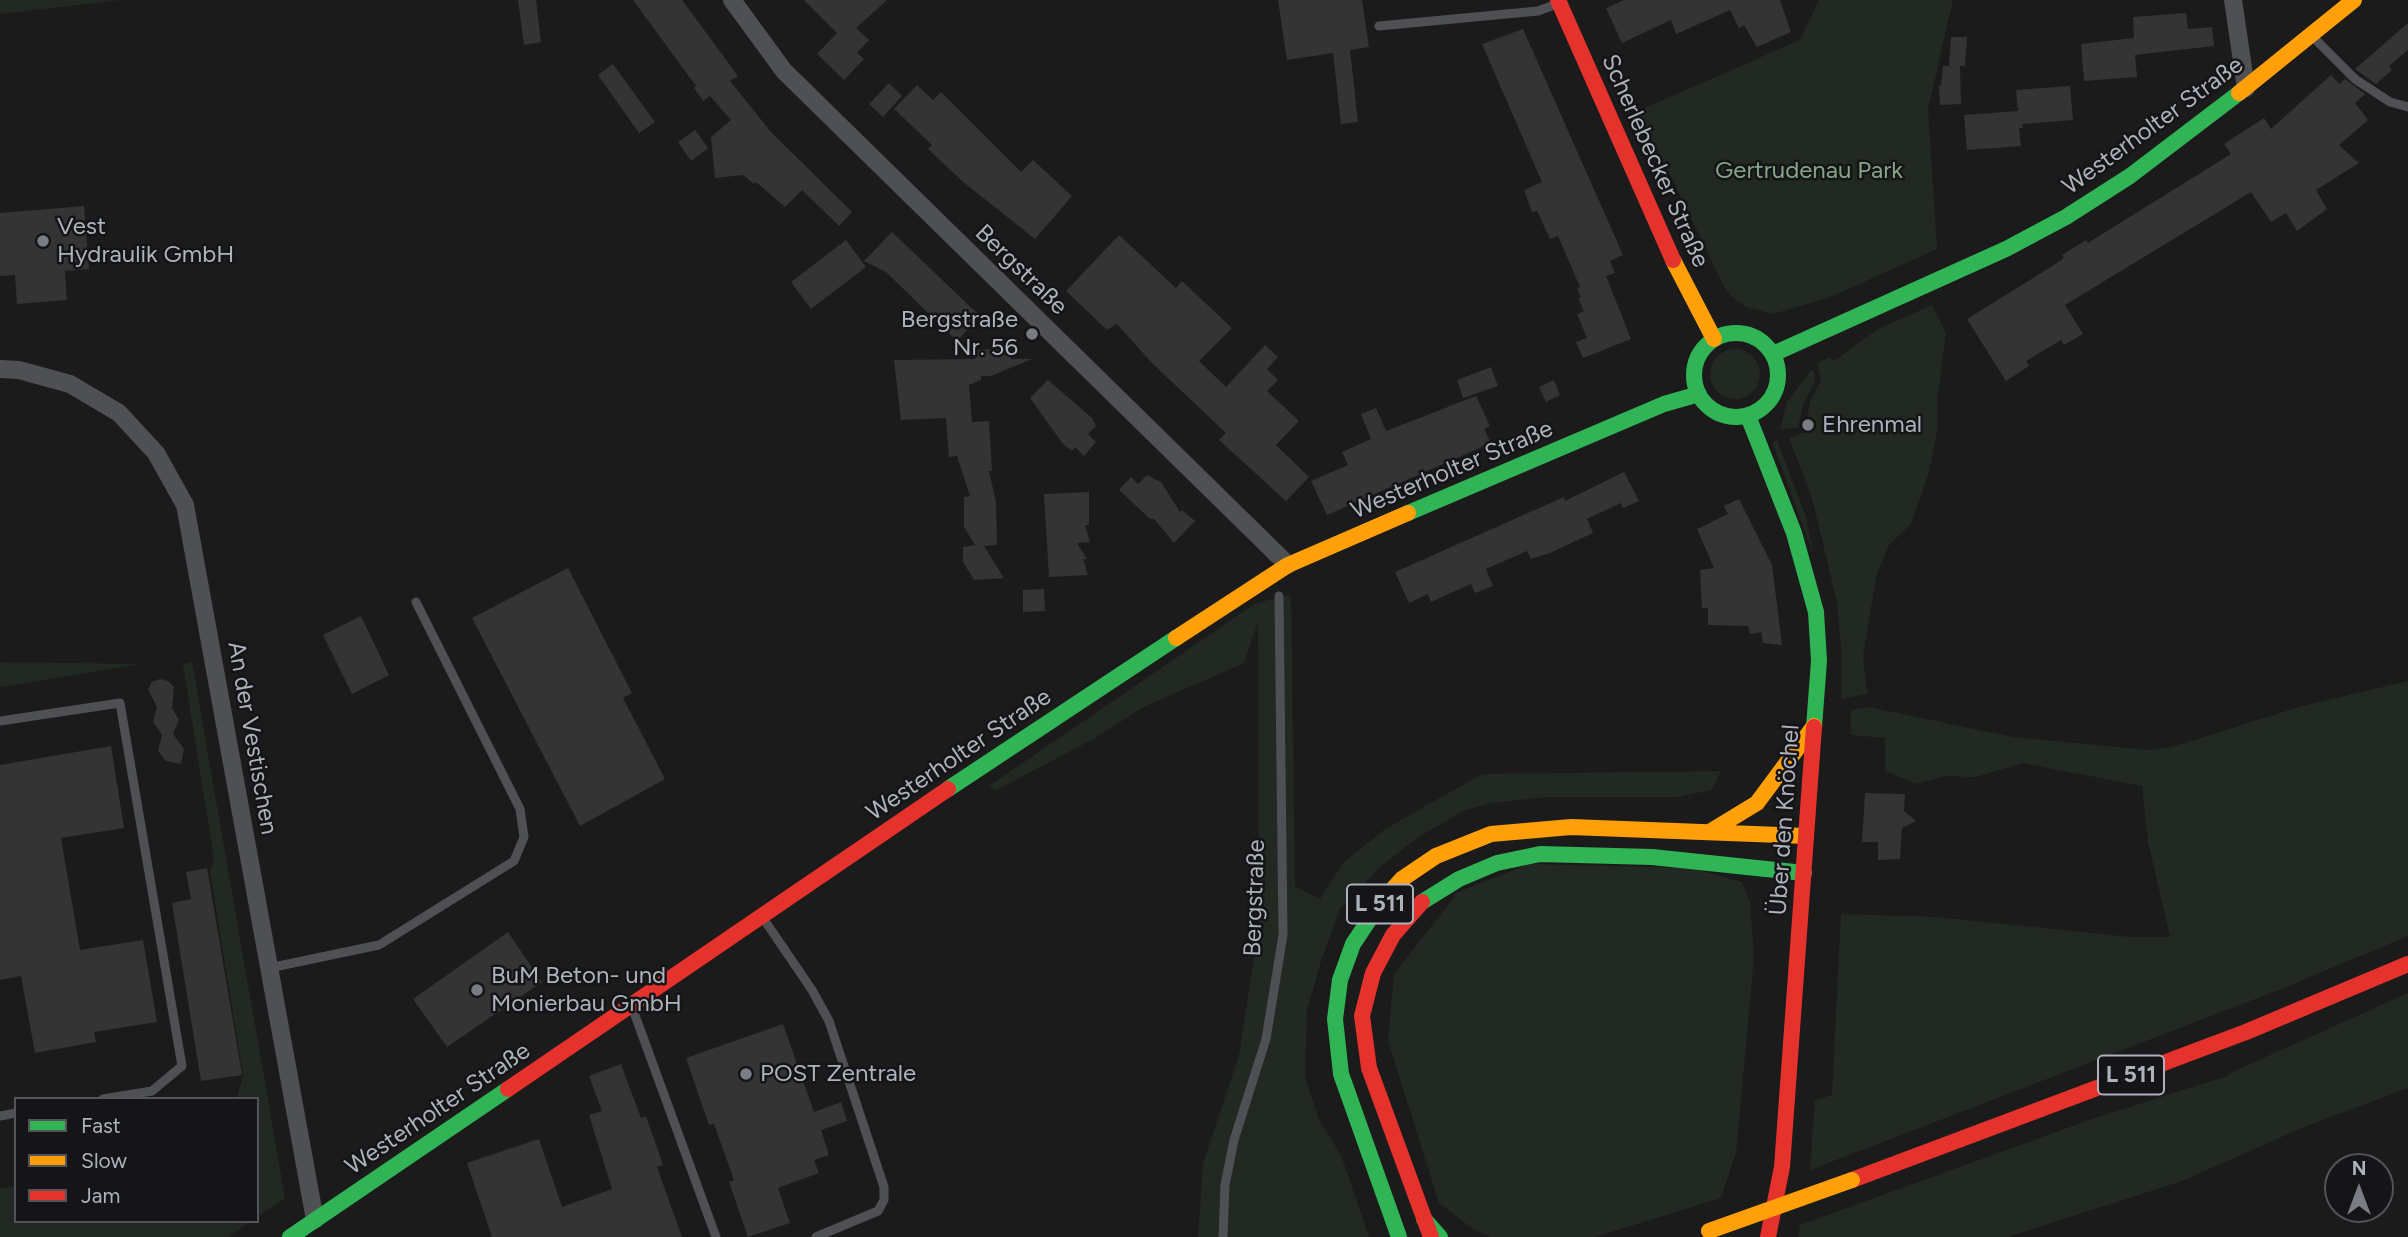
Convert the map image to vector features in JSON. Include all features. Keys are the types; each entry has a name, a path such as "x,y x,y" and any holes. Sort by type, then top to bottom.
{"main road":[{"name":"Westerholter Straße","path":"1773,354 2006,249 2066,217 2130,176 2312,37 2354,0"},
{"name":"Scherlebecker Straße","path":"1558,2 1666,246 1714,339"},
{"path":"1740,334 1763,344 1773,354 1777,368 1777,384 1771,398 1761,409 1748,416 1725,416 1706,404 1699,394 1695,370 1698,358 1714,339 1740,334"},
{"name":"Westerholter Straße","path":"290,1237 1028,735 1288,565 1664,404 1699,394"},
{"name":"Über den Knöchel","path":"1748,416 1794,533 1816,612 1819,661 1782,1167 1768,1237"},
{"path":"1711,831 1757,803 1814,726"},
{"name":"L 511","path":"1399,1237 1341,1073 1335,1019 1340,980 1353,944 1376,908 1402,879 1436,856 1490,834 1571,827 1806,836"},
{"name":"L 511","path":"1431,1237 1369,1068 1362,1016 1373,973 1392,935 1425,899 1459,879 1497,863 1540,855 1652,857 1804,873"},
{"name":"L 511","path":"1692,1237 2246,1032 2408,964"},
{"name":"L 511","path":"1424,1219 1440,1237"}],"street":[{"name":"Bergstraße","path":"732,0 784,71 1288,565"},
{"path":"2233,0 2246,88"},
{"name":"An der Vestischen","path":"0,369 19,370 70,384 119,413 156,453 185,505 315,1220"}],"lane":[{"path":"1380,26 1538,11 1558,2"},
{"path":"2312,37 2356,79 2390,102 2408,107"},
{"name":"Bergstraße","path":"1223,1237 1225,1185 1231,1151 1266,1039 1283,935 1279,596"},
{"path":"269,968 379,946 514,861 524,837 520,809 416,601"},
{"path":"0,721 120,703 181,1066 152,1091 115,1097"},
{"path":"762,917 812,990 829,1021 884,1187 884,1200 878,1211 816,1237"},
{"path":"631,1005 716,1237"}],"green space":[{"path":"0,0 121,0 0,14"},
{"name":"Gertrudenau Park","path":"1819,0 1953,0 1928,109 1937,249 1828,298 1773,314 1746,307 1724,287 1666,166 1644,129 1638,111 1800,40"},
{"path":"1932,305 1946,333 1937,402 1938,427 1929,472 1911,524 1889,545 1876,577 1863,656 1867,694 1841,699 1841,647 1837,602 1812,498 1789,438 1805,432 1810,402 1821,380 1817,363 1830,357 1833,361 1878,329"},
{"path":"1735,349 1753,356 1760,374 1753,392 1735,399 1717,392 1710,374 1717,356"},
{"path":"1811,370 1815,374 1815,382 1803,404 1798,428 1780,429 1787,402"},
{"path":"1777,440 1806,517 1813,554 1772,442"},
{"path":"1291,595 1295,886 1320,899 1343,863 1385,829 1482,774 1721,771 1712,790 1677,797 1549,797 1491,803 1463,811 1417,838 1379,868 1340,909 1321,961 1307,1010 1305,1077 1319,1120 1341,1155 1369,1237 1198,1237 1203,1163 1239,1055 1259,926 1258,622 1244,663 1144,707 1093,739 997,790 989,786 1256,603"},
{"path":"0,662 141,664 0,687"},
{"path":"192,662 285,1198 259,1216 259,1097 237,1097 243,1076 210,872 214,859 183,664"},
{"path":"2408,681 2408,936 2284,988 1810,1170 1815,1100 1832,1095 1841,914 1937,917 2130,937 2170,937 2148,842 2142,786 2022,763 1976,777 1946,776 1916,784 1885,771 1885,738 1851,735 1851,710 1869,707 2013,737 2149,750 2172,747 2302,706"},
{"path":"1529,864 1692,868 1742,882 1750,902 1754,957 1736,1153 1721,1198 1595,1237 1490,1237 1473,1229 1439,1203 1388,1041 1394,974 1458,892"},
{"path":"2408,993 2408,1088 2304,1127 2182,1181 2008,1237 1798,1237 1800,1225 2092,1119 2230,1075 2228,1074"},
{"path":"14,1186 14,1223 248,1223 228,1237 0,1237 0,1188"}],"building":[{"path":"518,0 536,0 541,42 524,45"},
{"path":"633,0 682,0 738,76 730,81 771,132 852,212 839,226 802,190 785,207 756,182 754,184 743,175 715,178 711,137 731,120 710,96 703,101 694,88 696,86"},
{"path":"804,0 887,0 856,28 869,40 857,53 864,59 844,80 817,54 837,33"},
{"path":"1278,0 1362,0 1369,47 1350,50 1358,122 1341,124 1333,53 1287,60"},
{"path":"1624,0 1780,0 1791,32 1757,47 1744,25 1739,28 1730,10 1676,34 1671,20 1622,43 1606,8"},
{"path":"2186,13 2188,29 2212,27 2214,46 2135,55 2137,77 2084,81 2081,44 2134,38 2133,17"},
{"path":"2408,23 2408,50 2389,66 2392,70 2376,84 2355,69"},
{"path":"1523,29 1623,255 1610,261 1615,273 1606,276 1631,339 1583,358 1576,342 1587,338 1577,314 1584,311 1578,298 1581,297 1577,288 1580,287 1558,236 1550,239 1537,211 1532,212 1524,190 1542,182 1482,44"},
{"path":"1951,37 1967,37 1965,66 1949,66"},
{"path":"613,64 655,122 639,133 598,75"},
{"path":"1943,66 1960,66 1961,104 1940,105 1939,86"},
{"path":"2331,75 2339,84 2345,79 2365,94 2355,103 2368,120 2339,145 2359,163 2316,190 2327,209 2297,231 2286,213 2271,222 2251,192 2065,305 2083,334 2064,345 2061,340 2026,361 2029,366 2006,381 1967,319 2054,265 2064,258 2062,255 2086,240 2088,243 2231,154 2224,144 2264,118 2271,129"},
{"path":"889,83 902,96 883,117 869,104"},
{"path":"917,85 933,100 941,92 1021,172 1033,160 1072,196 1035,239 962,181 928,149 932,145 894,109"},
{"path":"2070,86 2073,120 2022,124 2023,128 2019,128 2021,146 1967,150 1964,115 2018,111 2016,90"},
{"path":"695,130 708,148 691,161 678,142"},
{"name":"Vest Hydraulik GmbH","path":"84,206 89,269 65,271 67,300 17,304 15,275 0,276 0,213"},
{"path":"892,232 980,316 957,341 886,272 864,261"},
{"path":"1119,235 1176,288 1182,281 1232,328 1199,361 1226,387 1265,345 1278,357 1267,369 1278,380 1267,391 1299,421 1276,445 1309,477 1286,501 1219,440 1226,433 1152,363 1117,324 1107,330 1066,291"},
{"path":"846,240 866,267 811,309 791,282"},
{"path":"1011,349 1011,359 1032,359 991,376 981,376 981,380 969,385 972,422 989,421 992,471 989,471 996,502 997,545 984,546 1004,578 974,580 963,562 963,547 975,545 964,527 964,497 970,496 957,456 949,457 946,418 901,420 894,360 976,359 967,350"},
{"path":"1491,367 1498,386 1463,398 1457,380"},
{"path":"1048,380 1092,418 1096,426 1088,434 1096,442 1084,456 1075,447 1072,451 1063,444 1030,398"},
{"path":"1554,380 1560,395 1546,402 1539,387"},
{"path":"1476,396 1490,426 1484,429 1491,443 1327,515 1311,481 1348,465 1342,452 1371,439 1361,414 1376,408 1386,431"},
{"path":"1624,472 1639,501 1623,508 1621,503 1587,519 1593,533 1550,553 1531,559 1527,551 1486,569 1493,586 1475,593 1471,584 1431,602 1428,594 1409,603 1395,572 1564,497 1565,501"},
{"path":"1147,475 1161,482 1180,512 1182,510 1195,521 1174,543 1154,519 1150,519 1119,490 1131,477 1138,484"},
{"path":"1089,492 1089,525 1085,525 1090,542 1077,543 1087,559 1083,559 1088,575 1049,577 1044,494"},
{"path":"1739,499 1772,565 1782,645 1763,643 1761,632 1750,634 1748,626 1708,625 1708,608 1702,608 1700,570 1714,568 1697,529 1728,514 1724,506"},
{"path":"568,568 632,693 623,698 665,779 580,826 472,618"},
{"path":"1044,589 1045,611 1023,612 1023,590"},
{"path":"361,616 389,675 352,694 323,635"},
{"path":"160,679 168,681 174,687 172,708 179,720 173,734 184,749 181,764 166,761 158,751 162,735 153,722 157,707 148,689 152,682"},
{"path":"111,746 124,828 61,838 80,950 143,940 157,1022 94,1032 96,1042 35,1053 21,976 0,980 0,765"},
{"path":"1865,793 1905,794 1904,811 1916,821 1902,828 1900,859 1878,860 1878,842 1862,842"},
{"path":"207,868 242,1075 201,1081 172,903 191,899 186,872"},
{"name":"BuM Beton- und Monierbau GmbH","path":"508,932 542,982 447,1047 413,999"},
{"path":"783,1024 814,1112 841,1102 847,1121 821,1130 829,1155 814,1160 819,1173 778,1188 790,1223 748,1237 729,1182 734,1180 714,1124 709,1125 686,1058"},
{"path":"621,1064 641,1118 646,1116 663,1165 657,1167 682,1237 492,1237 467,1163 539,1139 562,1207 612,1189 589,1115 602,1111 589,1076"}],"traffic: fast":[{"path":"1773,354 2006,249 2066,217 2130,176 2239,93"},
{"path":"1736,333 1759,340 1771,352 1778,375 1771,398 1759,410 1736,417 1713,410 1701,398 1694,375 1701,352 1713,340 1736,333"},
{"path":"1408,513 1664,404 1699,394"},
{"path":"1748,416 1794,533 1816,612 1819,661 1814,727"},
{"path":"948,789 1176,638"},
{"path":"1422,902 1459,879 1497,863 1540,854 1652,857 1804,873"},
{"path":"1381,902 1353,944 1340,980 1335,1019 1341,1074 1399,1237"},
{"path":"290,1237 508,1089"},
{"path":"1424,1219 1440,1237"}],"traffic: slow":[{"path":"2239,93 2354,0"},
{"path":"1673,260 1714,339"},
{"path":"1176,638 1288,565 1408,513"},
{"path":"1711,831 1757,803 1814,726"},
{"path":"1381,902 1402,879 1436,856 1491,834 1571,827 1806,836"},
{"path":"1709,1231 1852,1180"}],"traffic: jam":[{"path":"1558,0 1673,260"},
{"path":"1768,1237 1782,1167 1814,727"},
{"path":"508,1089 948,789"},
{"path":"1422,902 1393,935 1373,973 1362,1016 1369,1068 1431,1237"},
{"path":"1852,1180 2246,1032 2408,964"}],"place":[{"name":"Vest Hydraulik GmbH","path":"43,241"},
{"name":"Bergstraße Nr. 56","path":"1032,334"},
{"name":"Ehrenmal","path":"1808,425"},
{"name":"BuM Beton- und Monierbau GmbH","path":"477,990"},
{"name":"POST Zentrale","path":"746,1074"}]}
